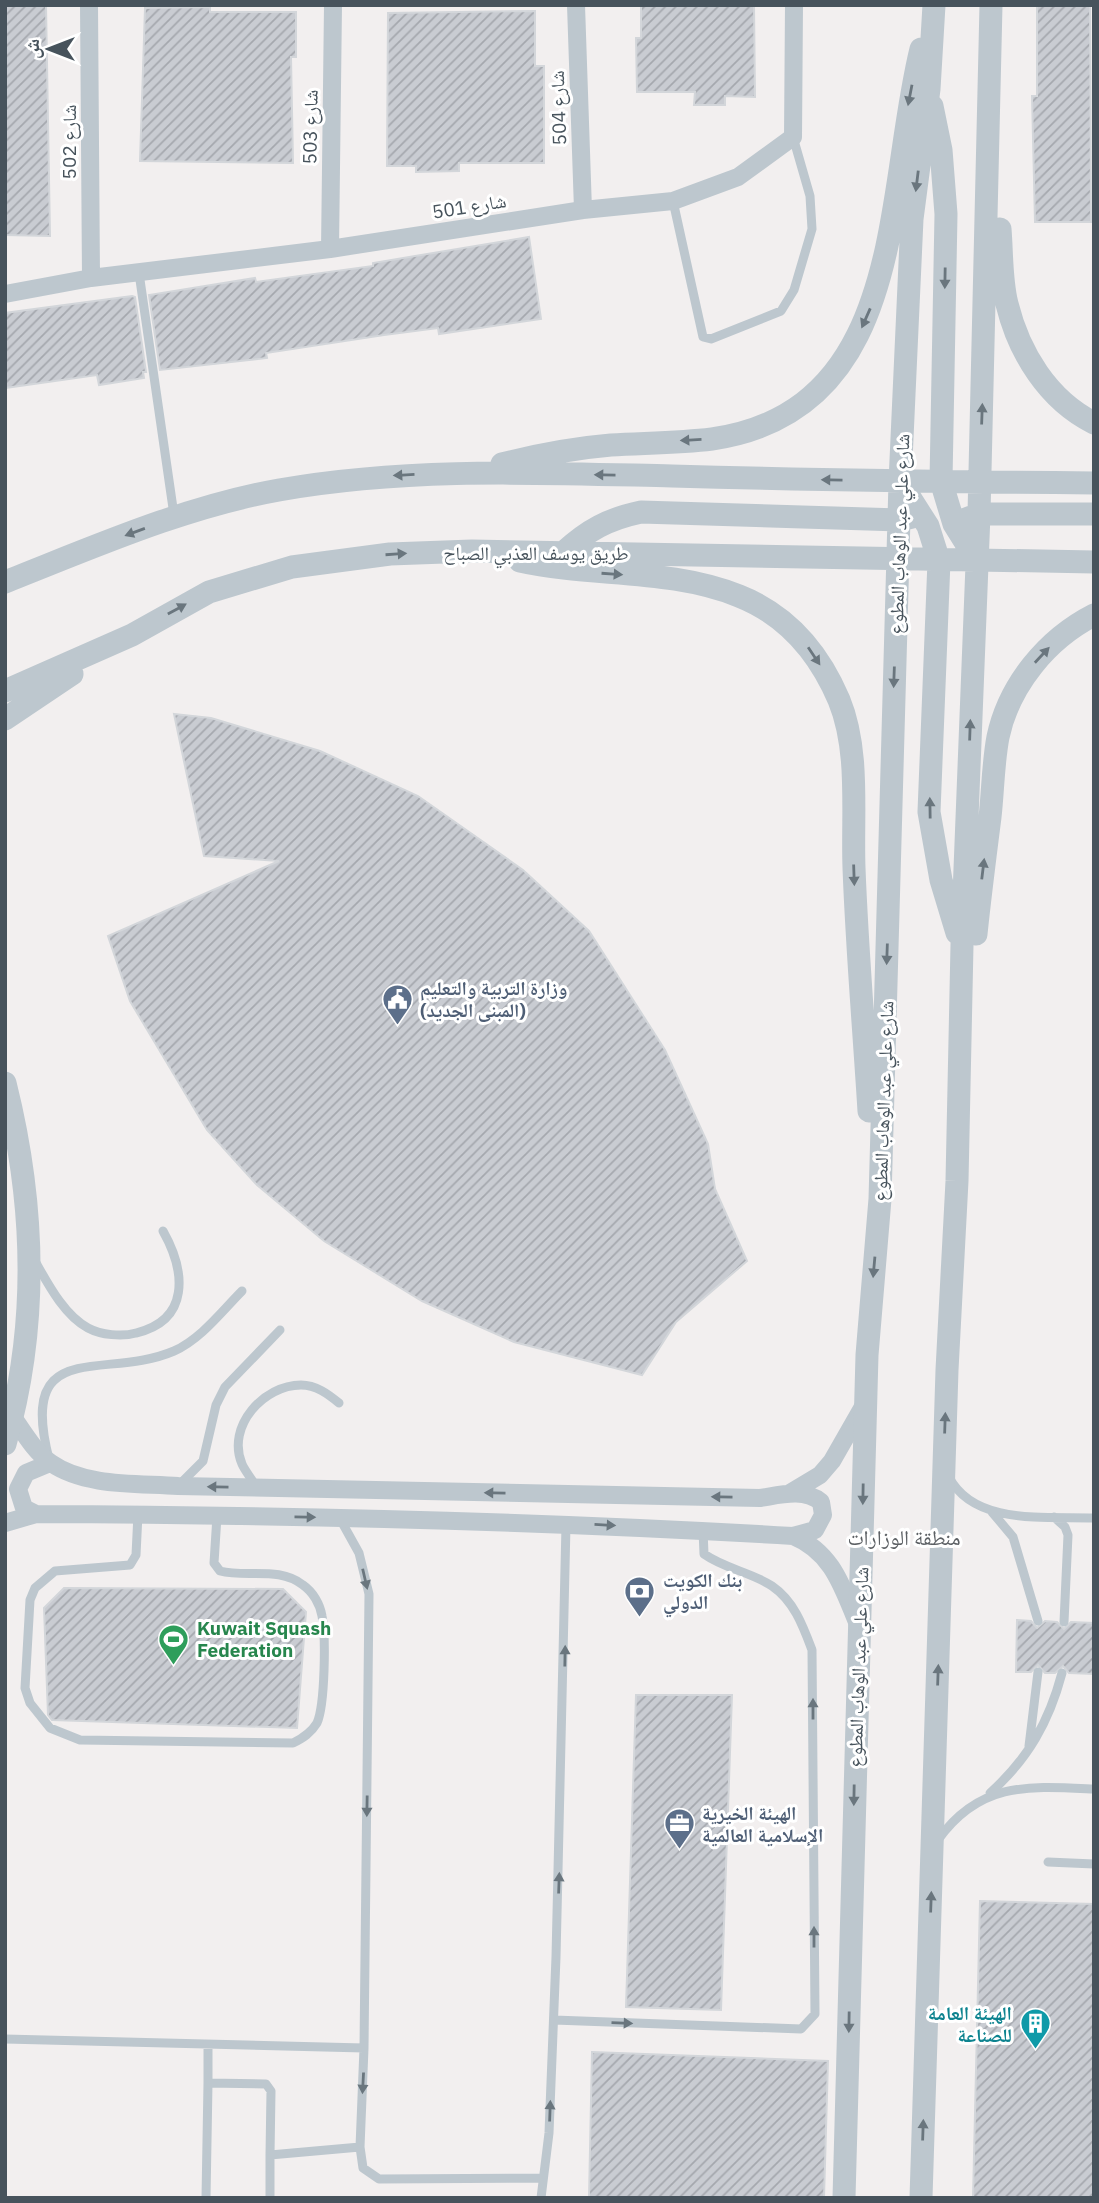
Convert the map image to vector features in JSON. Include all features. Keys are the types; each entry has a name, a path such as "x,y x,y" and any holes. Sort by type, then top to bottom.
{"street":[{"name":"شارع 502","path":"89,5 91,278"},
{"name":"شارع 503","path":"330,248 332,5"},
{"name":"شارع 504","path":"576,5 583,210"},
{"path":"793,137 794,5"},
{"path":"472,471 541,455 608,445 711,439 753,430 788,413 823,387 853,348 873,303 888,241 909,96 933,5"},
{"name":"شارع علي عبد الوهاب المطوع","path":"844,2198 866,1402 880,1199 898,560 911,517 900,482 912,219 929,89 933,5"},
{"path":"957,1181 962,946 979,514 991,5"},
{"path":"990,83 1006,302 1017,338 1035,371 1060,399 1094,423"},
{"path":"929,89 942,150 946,214 941,481 950,514 977,561"},
{"name":"شارع 501","path":"5,294 91,278 330,248 583,210 673,201 737,177 793,137"},
{"path":"5,582 175,517 277,490 382,476 472,471 900,482 1094,483"},
{"path":"898,560 932,537 979,482"},
{"path":"564,552 586,532 612,518 640,512 911,517 950,514 1094,514"},
{"path":"911,517 932,537 939,561 929,812 941,880 962,946"},
{"path":"472,551 552,569 656,577 739,595 773,613 802,637 823,668 840,701 848,735 854,790 856,914 872,1150 880,1199"},
{"name":"طريق يوسف العذبي الصباح","path":"5,691 132,635 209,592 292,567 390,554 564,552 1094,562"},
{"path":"921,2198 944,1468 968,1007 998,737 1023,676 1072,626 1094,615"},
{"path":"5,719 132,635"},
{"path":"5,1083 26,1194 30,1254 27,1326 13,1417 5,1444"},
{"path":"790,1493 820,1475 832,1461 866,1402"},
{"path":"5,1523 36,1514 338,1517 566,1522 793,1536 815,1530 823,1515 821,1502 813,1496 790,1493 760,1498 257,1488 114,1482 66,1471 50,1463 13,1417"},
{"path":"36,1514 24,1508 18,1489 26,1474 50,1463"},
{"path":"793,1536 812,1544 832,1565 859,1625"}],"lane":[{"path":"673,201 689,265 699,333 711,339 781,312 794,290 812,229 810,196 793,137"},
{"path":"139,272 175,517"},
{"path":"30,1254 51,1289 87,1328 128,1335 154,1329 173,1311 180,1288 179,1272 172,1247 163,1231"},
{"path":"50,1463 41,1418 46,1392 54,1382 69,1369 152,1359 176,1350 200,1334 242,1291"},
{"path":"178,1486 202,1461 216,1405 225,1387 280,1330"},
{"path":"257,1488 241,1462 240,1437 256,1404 266,1394 302,1385 322,1390 339,1403"},
{"path":"944,1468 962,1495 989,1511 1007,1527 1013,1537 1038,1621"},
{"path":"989,1511 1094,1518"},
{"path":"138,1514 136,1555 130,1565 55,1571 35,1588 27,1612 25,1688 39,1717 65,1736 80,1740 293,1743 312,1731 320,1710 323,1629 319,1605 313,1594 294,1579 282,1575 220,1571 214,1563 217,1516"},
{"path":"1052,1516 1065,1527 1068,1535 1064,1622"},
{"path":"338,1517 359,1553 369,1594 365,2048 360,2147 363,2168 379,2179 543,2178"},
{"path":"541,2198 549,2133 554,2020 566,1522"},
{"path":"554,2020 801,2029 814,2014 812,1650 798,1613 772,1587 721,1566 704,1554 703,1531"},
{"path":"1028,1754 1038,1672"},
{"path":"932,1847 957,1818 987,1796 1028,1754 1051,1711 1062,1673"},
{"path":"987,1796 1022,1787 1094,1789"},
{"path":"1048,1863 1094,1864"},
{"path":"5,2039 365,2048"},
{"path":"206,2198 208,2046"},
{"path":"208,2083 266,2084 271,2091 270,2198"},
{"path":"270,2155 360,2147"}],"building":[{"path":"5,5 46,5 50,236 5,235"},
{"path":"641,5 754,5 755,97 725,96 725,105 694,105 695,92 637,92 636,38 641,38"},
{"path":"1037,5 1090,5 1091,222 1035,222 1032,96 1037,96"},
{"path":"210,7 210,12 296,12 296,57 291,57 293,163 140,161 145,8"},
{"path":"535,11 535,66 544,66 544,163 459,163 459,171 416,172 416,166 387,166 388,13"},
{"path":"529,237 541,319 439,334 438,328 384,335 266,353 267,358 160,370 149,295 255,278 256,282 373,266 373,263"},
{"path":"135,297 146,372 143,372 144,378 99,385 97,375 5,388 5,313"},
{"name":"وزارة التربية والتعليم (المبنى الجديد)","path":"174,714 211,718 320,751 418,796 523,870 589,931 665,1050 708,1144 715,1189 747,1261 676,1322 642,1375 514,1342 422,1301 324,1241 257,1185 207,1130 130,1001 108,936 279,861 204,856"},
{"name":"Kuwait Squash Federation","path":"64,1588 283,1589 306,1612 297,1728 52,1720 48,1715 44,1608"},
{"path":"1017,1620 1031,1621 1037,1628 1045,1621 1057,1622 1064,1629 1071,1622 1094,1623 1094,1674 1069,1673 1063,1666 1055,1673 1045,1673 1038,1665 1031,1672 1016,1672"},
{"name":"الهيئة الخيرية الإسلامية العالمية","path":"636,1695 732,1695 721,2010 626,2007"},
{"name":"الهيئة العامة للصناعة","path":"980,1901 1094,1904 1094,2198 973,2198"},
{"path":"592,2052 828,2061 824,2198 589,2198"}],"place":[{"name":"وزارة التربية والتعليم (المبنى الجديد)","path":"397,1026"},
{"name":"بنك الكويت الدولي","path":"640,1618"},
{"name":"Kuwait Squash Federation","path":"174,1666"},
{"name":"الهيئة الخيرية الإسلامية العالمية","path":"679,1851"},
{"name":"الهيئة العامة للصناعة","path":"1035,2051"}],"district":[{"name":"منطقة الوزارات","path":"904,1538"}]}
